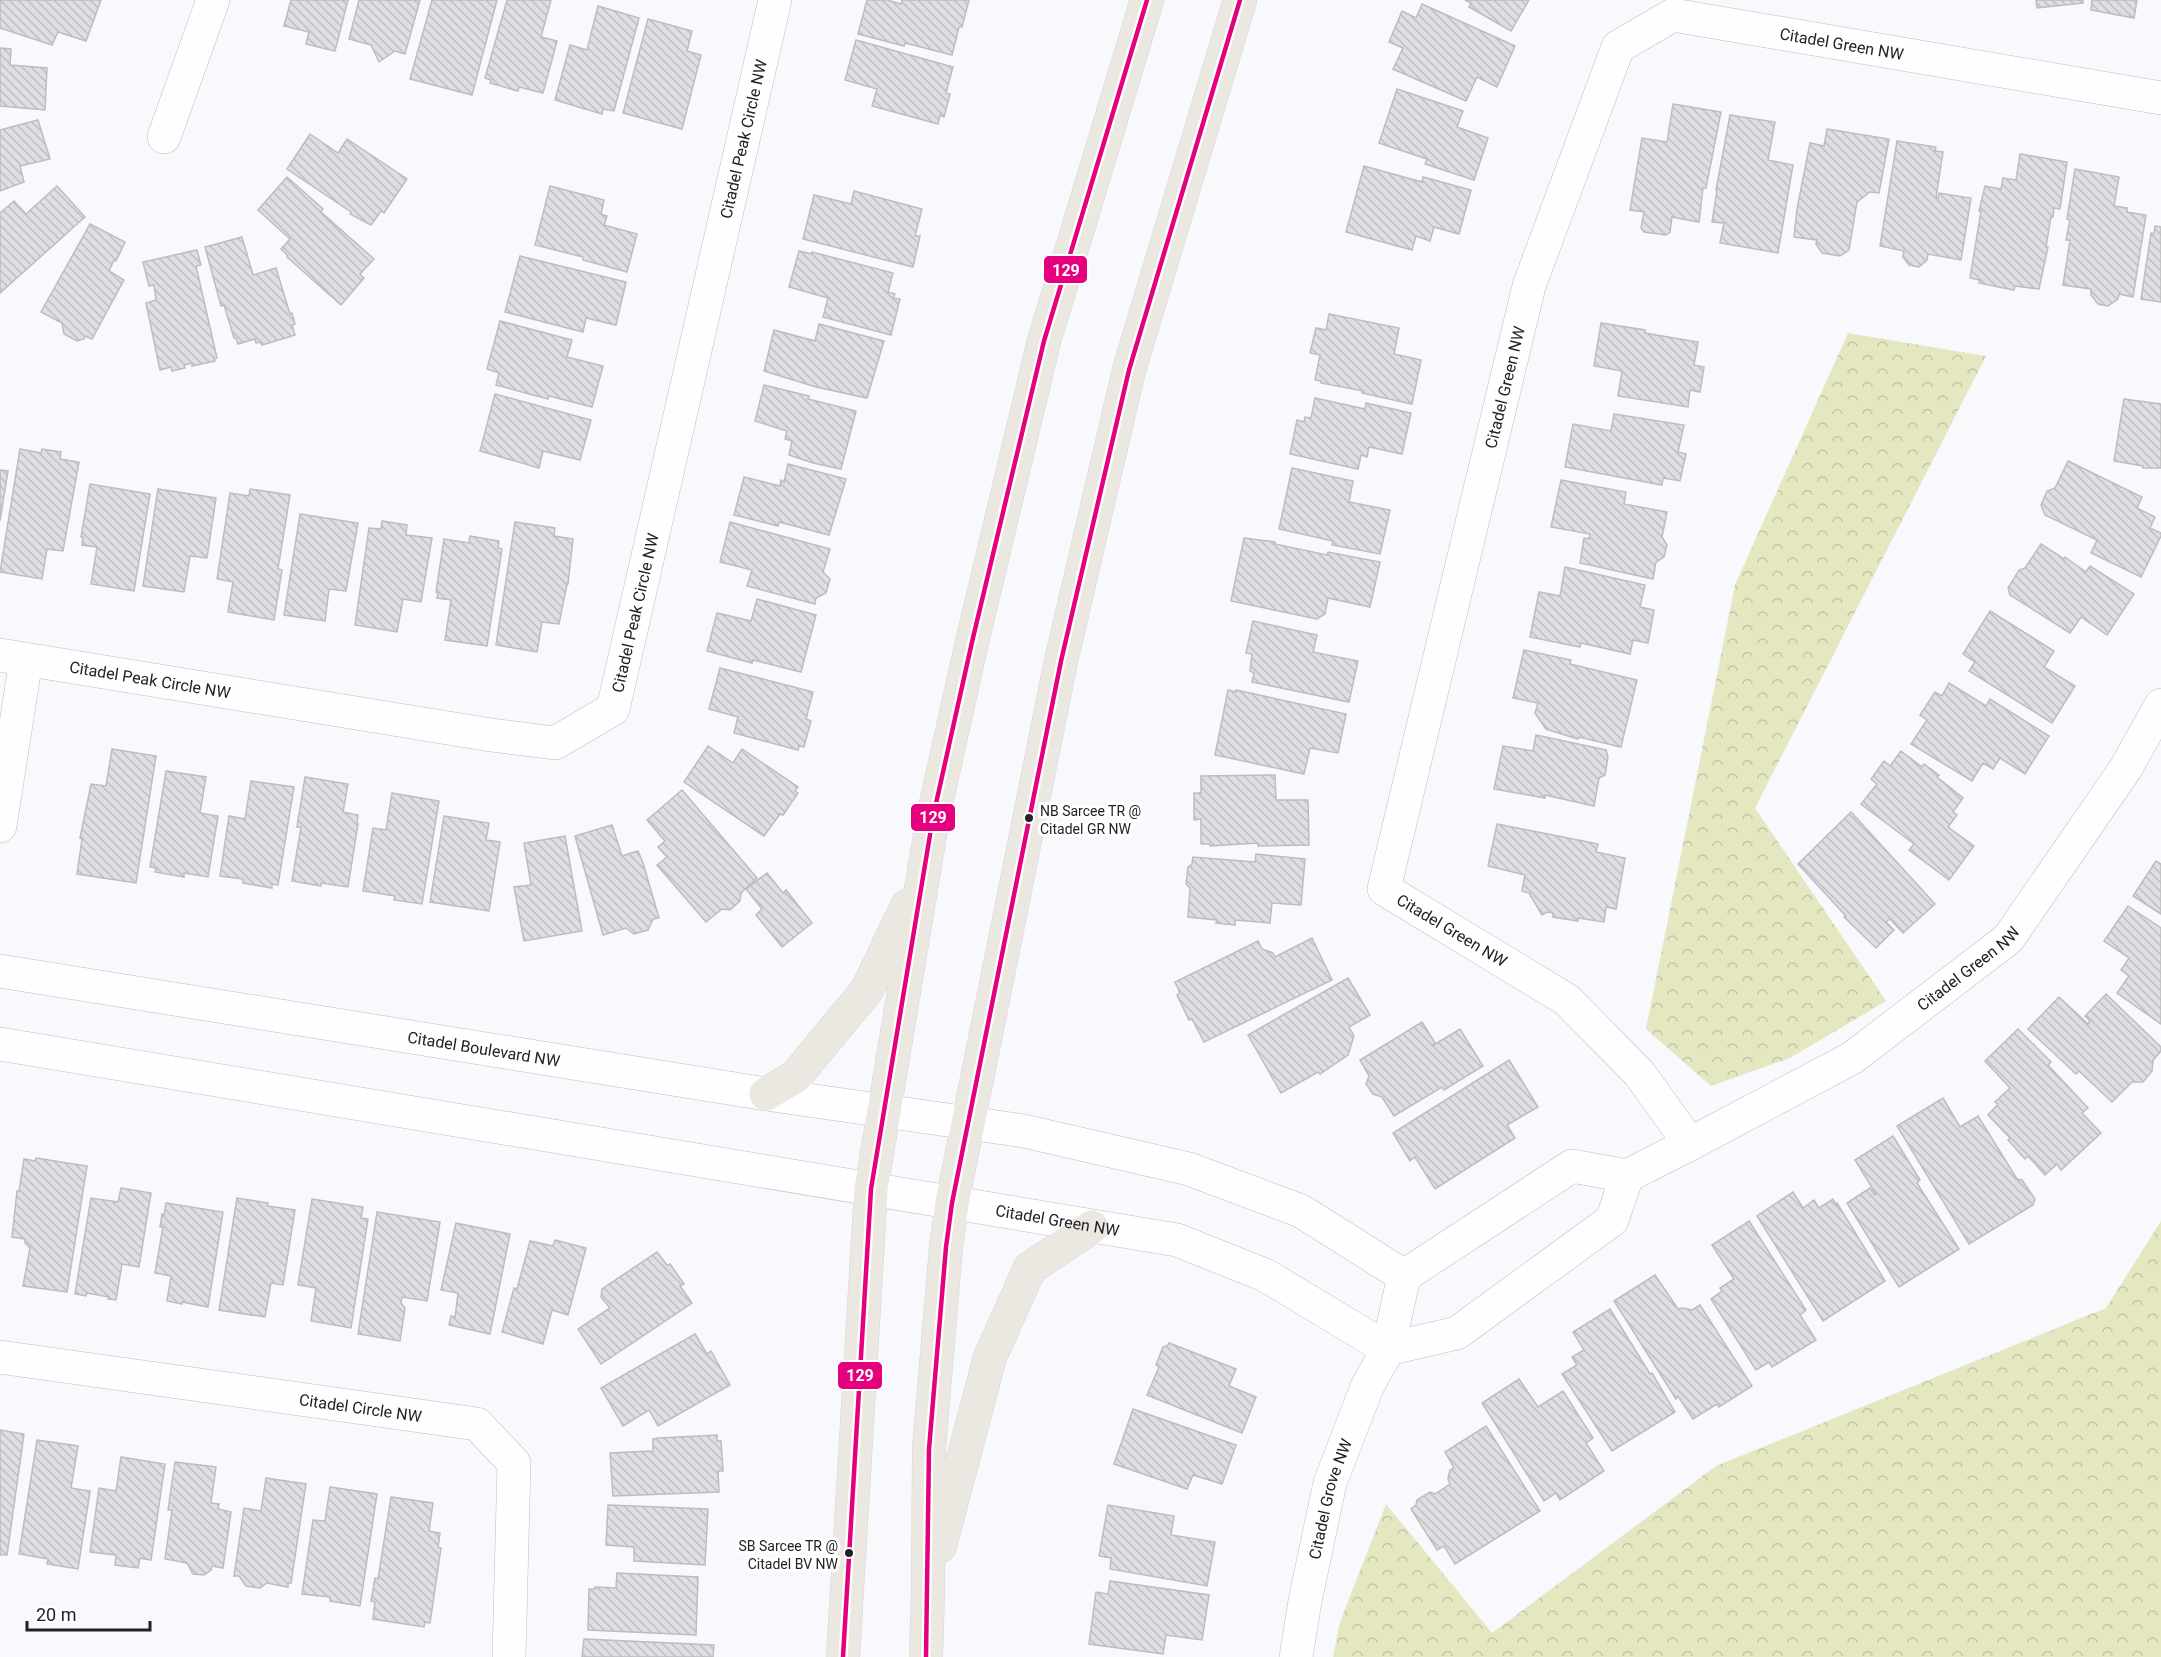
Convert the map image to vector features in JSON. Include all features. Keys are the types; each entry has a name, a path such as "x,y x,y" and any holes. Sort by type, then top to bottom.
{"main road":[{"path":"843,1657 871,1189 933,817 1044,341 1147,0"},
{"path":"926,1657 929,1449 946,1247 952,1203 970,1124 1061,661 1126,381 1240,0"},
{"path":"766,1094 795,1077 867,990 924,872"},
{"path":"928,1591 990,1357 1030,1268 1092,1227"}],"street":[{"path":"164,137 213,0"},
{"name":"Citadel Peak Circle NW","path":"0,826 13,658 555,743 612,709 775,0"},
{"name":"Citadel Green NW","path":"1690,1144 1639,1073 1567,1000 1384,889 1529,286 1618,47 1672,15 2161,98"},
{"name":"Citadel Green NW","path":"1627,1176 1852,1058 2008,939 2126,768 2161,705"},
{"name":"Citadel Boulevard NW","path":"0,971 766,1094 970,1124"},
{"path":"0,1044 952,1203"},
{"path":"970,1124 1024,1131 1189,1169 1301,1211 1404,1276"},
{"path":"1572,1166 1627,1176 1612,1221 1457,1334 1388,1349 1404,1276 1572,1166"},
{"name":"Citadel Green NW","path":"952,1203 1177,1240 1265,1275 1388,1349"},
{"name":"Citadel Grove NW","path":"1296,1657 1305,1601 1330,1483 1367,1387 1388,1349"},
{"name":"Citadel Circle NW","path":"0,1358 477,1424 514,1462 509,1657"}],"green space":[{"path":"1848,333 1986,356 1755,808 1886,1001 1790,1058 1711,1086 1646,1029 1735,585"},
{"path":"2161,1221 2161,1657 1333,1657 1340,1622 1386,1504 1492,1633 1716,1466 2106,1308"}],"building":[{"path":"0,0 101,0 86,41 58,32 52,45 0,28"},
{"path":"291,0 348,0 335,51 306,44 309,32 284,26"},
{"path":"359,0 420,0 405,54 395,51 379,62 371,45 349,39"},
{"path":"432,0 497,0 472,95 410,79"},
{"path":"507,0 551,0 541,37 557,41 543,93 519,87 518,91 490,83 491,80 485,78"},
{"path":"867,0 887,0 901,4 902,0 969,0 952,55 858,34"},
{"path":"1465,0 1529,0 1511,31 1469,7 1471,3"},
{"path":"2036,0 2083,0 2083,3 2037,8"},
{"path":"2092,0 2137,0 2134,18 2091,10"},
{"path":"1422,4 1515,46 1497,87 1477,77 1466,101 1393,69 1403,48 1389,42 1402,11 1416,18"},
{"path":"598,6 639,18 614,111 603,109 602,114 555,100 570,45 587,50"},
{"path":"648,19 692,31 687,51 701,55 682,129 623,113"},
{"path":"856,40 953,67 946,93 950,94 944,117 940,115 938,124 872,106 877,89 845,80"},
{"path":"0,48 11,49 10,65 47,68 45,110 0,106"},
{"path":"1397,89 1463,111 1457,127 1488,138 1474,180 1425,164 1427,159 1379,143"},
{"path":"1673,104 1721,112 1706,188 1703,188 1699,222 1672,217 1670,232 1666,235 1644,232 1641,228 1644,212 1630,210 1642,138 1667,142"},
{"path":"1730,115 1775,122 1768,160 1793,165 1778,253 1720,243 1724,223 1712,222"},
{"path":"38,120 50,159 20,166 24,182 0,191 0,130"},
{"path":"1827,129 1889,139 1879,193 1870,192 1857,202 1849,250 1840,256 1822,253 1816,244 1817,240 1794,237 1810,143 1824,146"},
{"path":"310,134 338,153 347,139 407,179 384,213 381,211 371,225 350,214 351,212 287,169"},
{"path":"1897,141 1936,147 1935,151 1943,152 1936,198 1939,193 1971,198 1961,260 1928,254 1927,260 1919,267 1909,265 1903,257 1904,251 1880,246"},
{"path":"2020,154 2067,162 2060,209 2054,208 2053,217 2051,217 2046,247 2048,247 2039,289 2015,286 2014,290 1979,283 1980,280 1970,278 1981,211 1979,211 1985,186 2001,189 2003,178 2016,180"},
{"path":"1364,166 1422,182 1423,177 1471,190 1459,234 1434,227 1430,241 1416,236 1412,250 1346,232"},
{"path":"2075,169 2119,177 2114,206 2127,208 2127,212 2146,215 2133,297 2119,294 2118,299 2108,306 2098,304 2091,295 2091,289 2063,285 2070,240 2066,240 2070,220 2067,219"},
{"path":"287,177 323,209 321,212 374,259 360,274 364,278 341,305 287,257 281,249 290,239 258,210"},
{"path":"57,186 85,217 0,293 0,213 14,201 26,214"},
{"path":"550,186 604,200 601,214 607,216 604,225 637,234 627,272 583,260 583,257 535,245"},
{"path":"854,191 922,209 915,236 920,236 913,267 803,239 814,195 851,204"},
{"path":"90,224 125,242 109,271 124,280 92,339 85,336 84,339 77,341 64,334 62,323 41,312"},
{"path":"2155,226 2161,227 2161,302 2141,299 2151,233 2154,234"},
{"path":"242,237 253,275 276,268 290,314 292,313 295,335 262,345 260,342 256,343 255,339 238,344 234,338 224,305 221,306 205,247"},
{"path":"197,250 201,265 196,266 217,358 214,359 215,361 192,366 192,363 184,365 185,368 172,371 171,367 160,370 146,303 156,300 154,285 149,286 143,262"},
{"path":"799,251 812,254 812,252 893,273 888,292 895,294 893,298 900,299 891,335 823,317 828,298 789,287"},
{"path":"520,256 626,282 616,325 586,318 583,332 505,312"},
{"path":"1329,314 1399,328 1394,354 1421,360 1412,404 1315,380 1320,355 1310,353 1316,328 1326,330"},
{"path":"500,321 572,340 567,357 603,366 592,407 549,396 548,399 496,385 499,373 487,369"},
{"path":"1601,323 1698,342 1694,365 1704,367 1700,392 1690,390 1688,407 1618,396 1622,371 1594,366"},
{"path":"819,324 884,341 867,398 816,387 764,371 774,330 815,341"},
{"path":"764,385 856,411 841,469 789,455 792,441 785,439 787,431 755,421"},
{"path":"495,394 591,420 580,460 543,451 539,468 480,451"},
{"path":"1315,398 1365,409 1366,403 1411,413 1402,454 1369,447 1367,457 1361,455 1358,469 1290,454 1297,420 1304,422 1305,417 1311,418"},
{"path":"2124,399 2161,404 2161,468 2143,468 2143,466 2114,461"},
{"path":"1614,414 1684,425 1678,452 1686,454 1680,481 1663,478 1662,485 1565,467 1573,424 1611,431"},
{"path":"20,449 41,453 42,449 61,452 60,459 79,462 63,551 47,549 42,579 0,572"},
{"path":"2068,461 2142,497 2137,508 2155,517 2150,528 2161,533 2161,536 2141,577 2091,553 2097,540 2045,515 2041,505 2047,491 2055,488"},
{"path":"788,464 846,479 829,535 779,522 778,526 734,515 744,477 780,486 781,480 784,482"},
{"path":"1292,468 1353,481 1349,502 1390,510 1380,554 1332,545 1333,541 1279,529"},
{"path":"0,470 8,471 0,521"},
{"path":"1561,480 1626,492 1624,504 1667,512 1662,537 1667,545 1664,557 1656,562 1653,579 1580,563 1584,538 1589,539 1590,534 1551,527"},
{"path":"90,484 150,494 134,591 91,584 97,547 82,545 83,537 81,537"},
{"path":"158,489 216,498 207,558 190,556 184,592 143,586"},
{"path":"250,489 290,495 278,569 282,570 274,620 228,612 233,582 217,579 230,493 249,496"},
{"path":"300,514 358,523 346,591 329,589 325,621 284,615"},
{"path":"382,521 407,525 406,535 432,538 421,602 403,599 397,632 355,625 369,528 381,529"},
{"path":"515,522 555,528 554,536 573,539 568,584 559,624 542,622 537,652 496,645"},
{"path":"730,522 830,549 823,572 830,579 826,593 816,598 815,604 747,586 752,570 720,562"},
{"path":"470,536 499,541 498,548 502,549 487,646 445,640 451,600 437,598 438,593 436,592 444,539 469,543"},
{"path":"1244,538 1275,542 1275,544 1327,555 1328,552 1380,562 1370,607 1328,598 1325,614 1317,619 1231,601"},
{"path":"2041,544 2086,572 2090,566 2134,594 2107,635 2081,617 2070,633 2010,595 2008,588 2019,570 2025,568"},
{"path":"1565,567 1645,585 1640,607 1654,610 1648,643 1633,640 1630,654 1581,643 1580,647 1530,637 1539,592 1560,596"},
{"path":"757,599 816,615 801,672 753,660 752,663 707,651 717,613 751,621"},
{"path":"1990,611 2054,651 2044,667 2075,686 2052,723 1969,671 1975,662 1963,654"},
{"path":"1253,621 1317,635 1313,652 1358,661 1349,702 1252,682 1254,673 1250,671 1252,654 1246,653"},
{"path":"1524,650 1571,660 1570,664 1637,680 1621,747 1579,737 1578,739 1546,729 1535,713 1538,703 1513,698"},
{"path":"720,668 813,692 806,719 811,721 804,747 799,746 798,750 734,733 738,717 709,709"},
{"path":"1949,683 1986,706 1990,699 2049,736 2025,774 2000,758 1993,769 1983,763 1972,781 1911,744 1927,720 1920,715 1935,692 1942,696"},
{"path":"1228,690 1346,714 1338,753 1310,748 1304,774 1215,755"},
{"path":"1536,735 1606,750 1608,757 1605,775 1599,778 1594,806 1545,795 1545,798 1494,789 1503,746 1533,751"},
{"path":"708,746 733,763 742,749 798,787 795,791 798,793 783,815 780,814 764,836 684,782"},
{"path":"112,749 156,756 136,883 77,874 82,839 80,838 91,784 106,786"},
{"path":"1901,751 1922,767 1924,764 1939,775 1937,777 1963,798 1953,812 1957,815 1948,827 1974,846 1949,880 1909,850 1914,844 1861,804 1877,784 1871,779 1884,761 1890,766"},
{"path":"166,771 206,777 200,813 218,816 208,877 184,873 184,877 155,872 156,868 150,867"},
{"path":"1275,775 1276,800 1308,800 1309,845 1258,846 1258,843 1210,846 1210,844 1201,844 1201,819 1194,820 1194,793 1201,793 1201,776"},
{"path":"305,777 348,784 343,812 358,815 358,824 348,887 321,883 321,886 292,881 301,827 297,827"},
{"path":"251,781 294,787 278,885 272,884 272,888 243,883 243,879 220,876 229,816 245,819"},
{"path":"682,790 757,878 741,893 740,901 730,910 722,909 706,922 657,865 667,857 658,847 665,841 647,820"},
{"path":"392,793 439,801 422,904 394,900 395,896 363,891 373,828 386,830"},
{"path":"1851,812 1935,904 1903,933 1890,919 1886,922 1894,930 1876,948 1844,917 1846,916 1798,864"},
{"path":"444,816 489,823 486,840 500,842 489,911 430,902"},
{"path":"1497,824 1598,844 1596,852 1625,858 1616,909 1606,907 1604,922 1553,917 1553,913 1547,912 1542,915 1529,893 1522,891 1525,875 1488,866"},
{"path":"612,825 622,856 638,851 659,918 653,919 648,930 634,934 626,928 603,935 575,836"},
{"path":"565,836 582,931 524,941 514,887 531,885 524,843"},
{"path":"1256,854 1305,859 1301,905 1272,903 1270,923 1235,920 1235,925 1216,923 1217,920 1188,917 1190,888 1186,884 1188,867 1192,864 1193,857 1255,862"},
{"path":"2156,861 2161,864 2161,914 2133,896"},
{"path":"767,873 783,893 786,890 812,923 782,947 756,915 762,909 746,889"},
{"path":"2128,906 2161,928 2161,1024 2117,993 2129,976 2121,970 2129,958 2104,941"},
{"path":"1312,938 1332,980 1204,1042 1192,1019 1189,1020 1177,995 1180,993 1175,982 1258,941 1262,949 1273,953 1275,957"},
{"path":"1348,978 1370,1015 1349,1027 1354,1036 1348,1055 1320,1074 1318,1072 1281,1093 1248,1035"},
{"path":"2106,994 2161,1047 2161,1051 2153,1060 2152,1071 2143,1082 2132,1082 2112,1102 2079,1071 2076,1074 2028,1029 2059,997 2088,1024 2090,1021 2085,1016"},
{"path":"1422,1022 1435,1043 1432,1046 1460,1029 1483,1066 1444,1090 1442,1087 1394,1116 1382,1097 1373,1094 1366,1084 1369,1076 1360,1060"},
{"path":"2018,1029 2051,1062 2048,1065 2088,1108 2082,1113 2101,1133 2061,1170 2057,1164 2045,1175 2028,1156 2025,1159 2008,1140 2010,1138 1988,1115 1998,1104 1995,1102 2010,1088 1985,1061"},
{"path":"1509,1060 1538,1107 1507,1125 1515,1138 1435,1189 1415,1157 1410,1161 1393,1133"},
{"path":"1943,1098 1960,1127 1978,1116 2017,1179 2022,1180 2035,1199 2033,1205 1969,1244 1897,1126"},
{"path":"1893,1136 1920,1180 1917,1183 1959,1249 1899,1287 1847,1203 1870,1188 1876,1194 1855,1160"},
{"path":"36,1158 87,1166 67,1292 23,1286 30,1248 25,1243 25,1239 12,1237 17,1191 19,1191 24,1159 35,1161"},
{"path":"121,1188 151,1193 139,1267 122,1264 116,1300 87,1293 86,1296 75,1294 91,1198 118,1202"},
{"path":"1793,1192 1803,1208 1814,1200 1819,1208 1833,1199 1885,1281 1823,1321 1757,1216"},
{"path":"237,1198 295,1210 283,1285 271,1283 265,1317 219,1310"},
{"path":"312,1199 363,1207 361,1218 368,1219 351,1328 311,1321 316,1288 298,1285"},
{"path":"166,1203 223,1212 208,1307 167,1301 171,1276 155,1273 163,1227 160,1227 162,1214 164,1215"},
{"path":"377,1212 440,1222 427,1301 402,1297 401,1303 405,1308 400,1341 358,1334"},
{"path":"1749,1221 1806,1310 1800,1315 1816,1340 1772,1367 1769,1362 1756,1370 1711,1299 1722,1291 1720,1288 1734,1279 1712,1245"},
{"path":"456,1223 510,1234 490,1334 449,1325 451,1316 455,1317 458,1293 441,1290"},
{"path":"555,1240 586,1248 568,1315 552,1310 543,1344 502,1332 530,1241 553,1246"},
{"path":"657,1252 667,1265 670,1264 684,1284 680,1286 692,1303 601,1364 578,1329 610,1308 601,1297 602,1289"},
{"path":"1655,1275 1678,1309 1692,1310 1700,1305 1752,1386 1719,1407 1717,1404 1693,1419 1678,1396 1676,1399 1614,1301"},
{"path":"1610,1309 1675,1412 1612,1451 1562,1374 1577,1365 1572,1357 1584,1350 1573,1332"},
{"path":"695,1334 707,1354 711,1351 730,1385 658,1426 649,1410 623,1426 601,1388"},
{"path":"1169,1343 1236,1369 1229,1386 1256,1397 1242,1433 1147,1395 1159,1367 1156,1365 1163,1347"},
{"path":"1519,1379 1538,1407 1563,1391 1593,1438 1586,1443 1604,1471 1560,1500 1556,1493 1544,1501 1482,1403"},
{"path":"1133,1409 1236,1445 1222,1484 1193,1475 1187,1489 1114,1464"},
{"path":"1486,1426 1540,1511 1455,1564 1444,1546 1437,1550 1411,1509 1416,1505 1417,1500 1430,1492 1435,1494 1450,1484 1448,1479 1450,1470 1454,1468 1445,1452"},
{"path":"0,1430 24,1434 7,1555 0,1555"},
{"path":"717,1435 717,1441 721,1441 723,1471 718,1471 719,1492 613,1496 610,1453 653,1451 653,1439"},
{"path":"37,1440 78,1446 71,1488 90,1491 78,1569 47,1564 48,1559 19,1554"},
{"path":"121,1457 165,1464 151,1560 140,1558 138,1568 115,1565 116,1555 90,1552 99,1488 116,1491"},
{"path":"175,1462 216,1467 211,1503 219,1504 218,1509 231,1512 223,1568 212,1566 211,1570 204,1575 193,1574 187,1563 165,1559 172,1510 168,1510"},
{"path":"266,1478 306,1484 291,1583 288,1583 288,1587 267,1583 260,1588 246,1586 239,1576 234,1576 244,1508 261,1511"},
{"path":"330,1487 377,1494 360,1606 330,1601 330,1597 302,1594 313,1520 325,1521"},
{"path":"391,1497 433,1503 429,1531 440,1533 438,1547 441,1548 430,1623 425,1622 424,1627 373,1619 375,1602 371,1601 375,1578 378,1579"},
{"path":"608,1505 708,1509 705,1565 634,1561 634,1547 606,1545"},
{"path":"1108,1505 1174,1516 1171,1535 1215,1542 1207,1586 1110,1569 1111,1558 1099,1556"},
{"path":"617,1573 698,1577 696,1635 588,1630 589,1589 616,1588"},
{"path":"1110,1581 1209,1595 1202,1640 1166,1635 1163,1654 1089,1644 1096,1592 1108,1594"},
{"path":"584,1639 714,1645 713,1657 582,1657"}],"transit line":[{"name":"129","path":"843,1657 871,1189 933,817 1044,341 1147,0"},
{"name":"129","path":"926,1657 929,1449 946,1247 952,1203 1061,661 1129,370 1240,0"}],"place":[{"name":"NB Sarcee TR @ Citadel GR NW","path":"1029,818"},
{"name":"SB Sarcee TR @ Citadel BV NW","path":"849,1553"}]}
